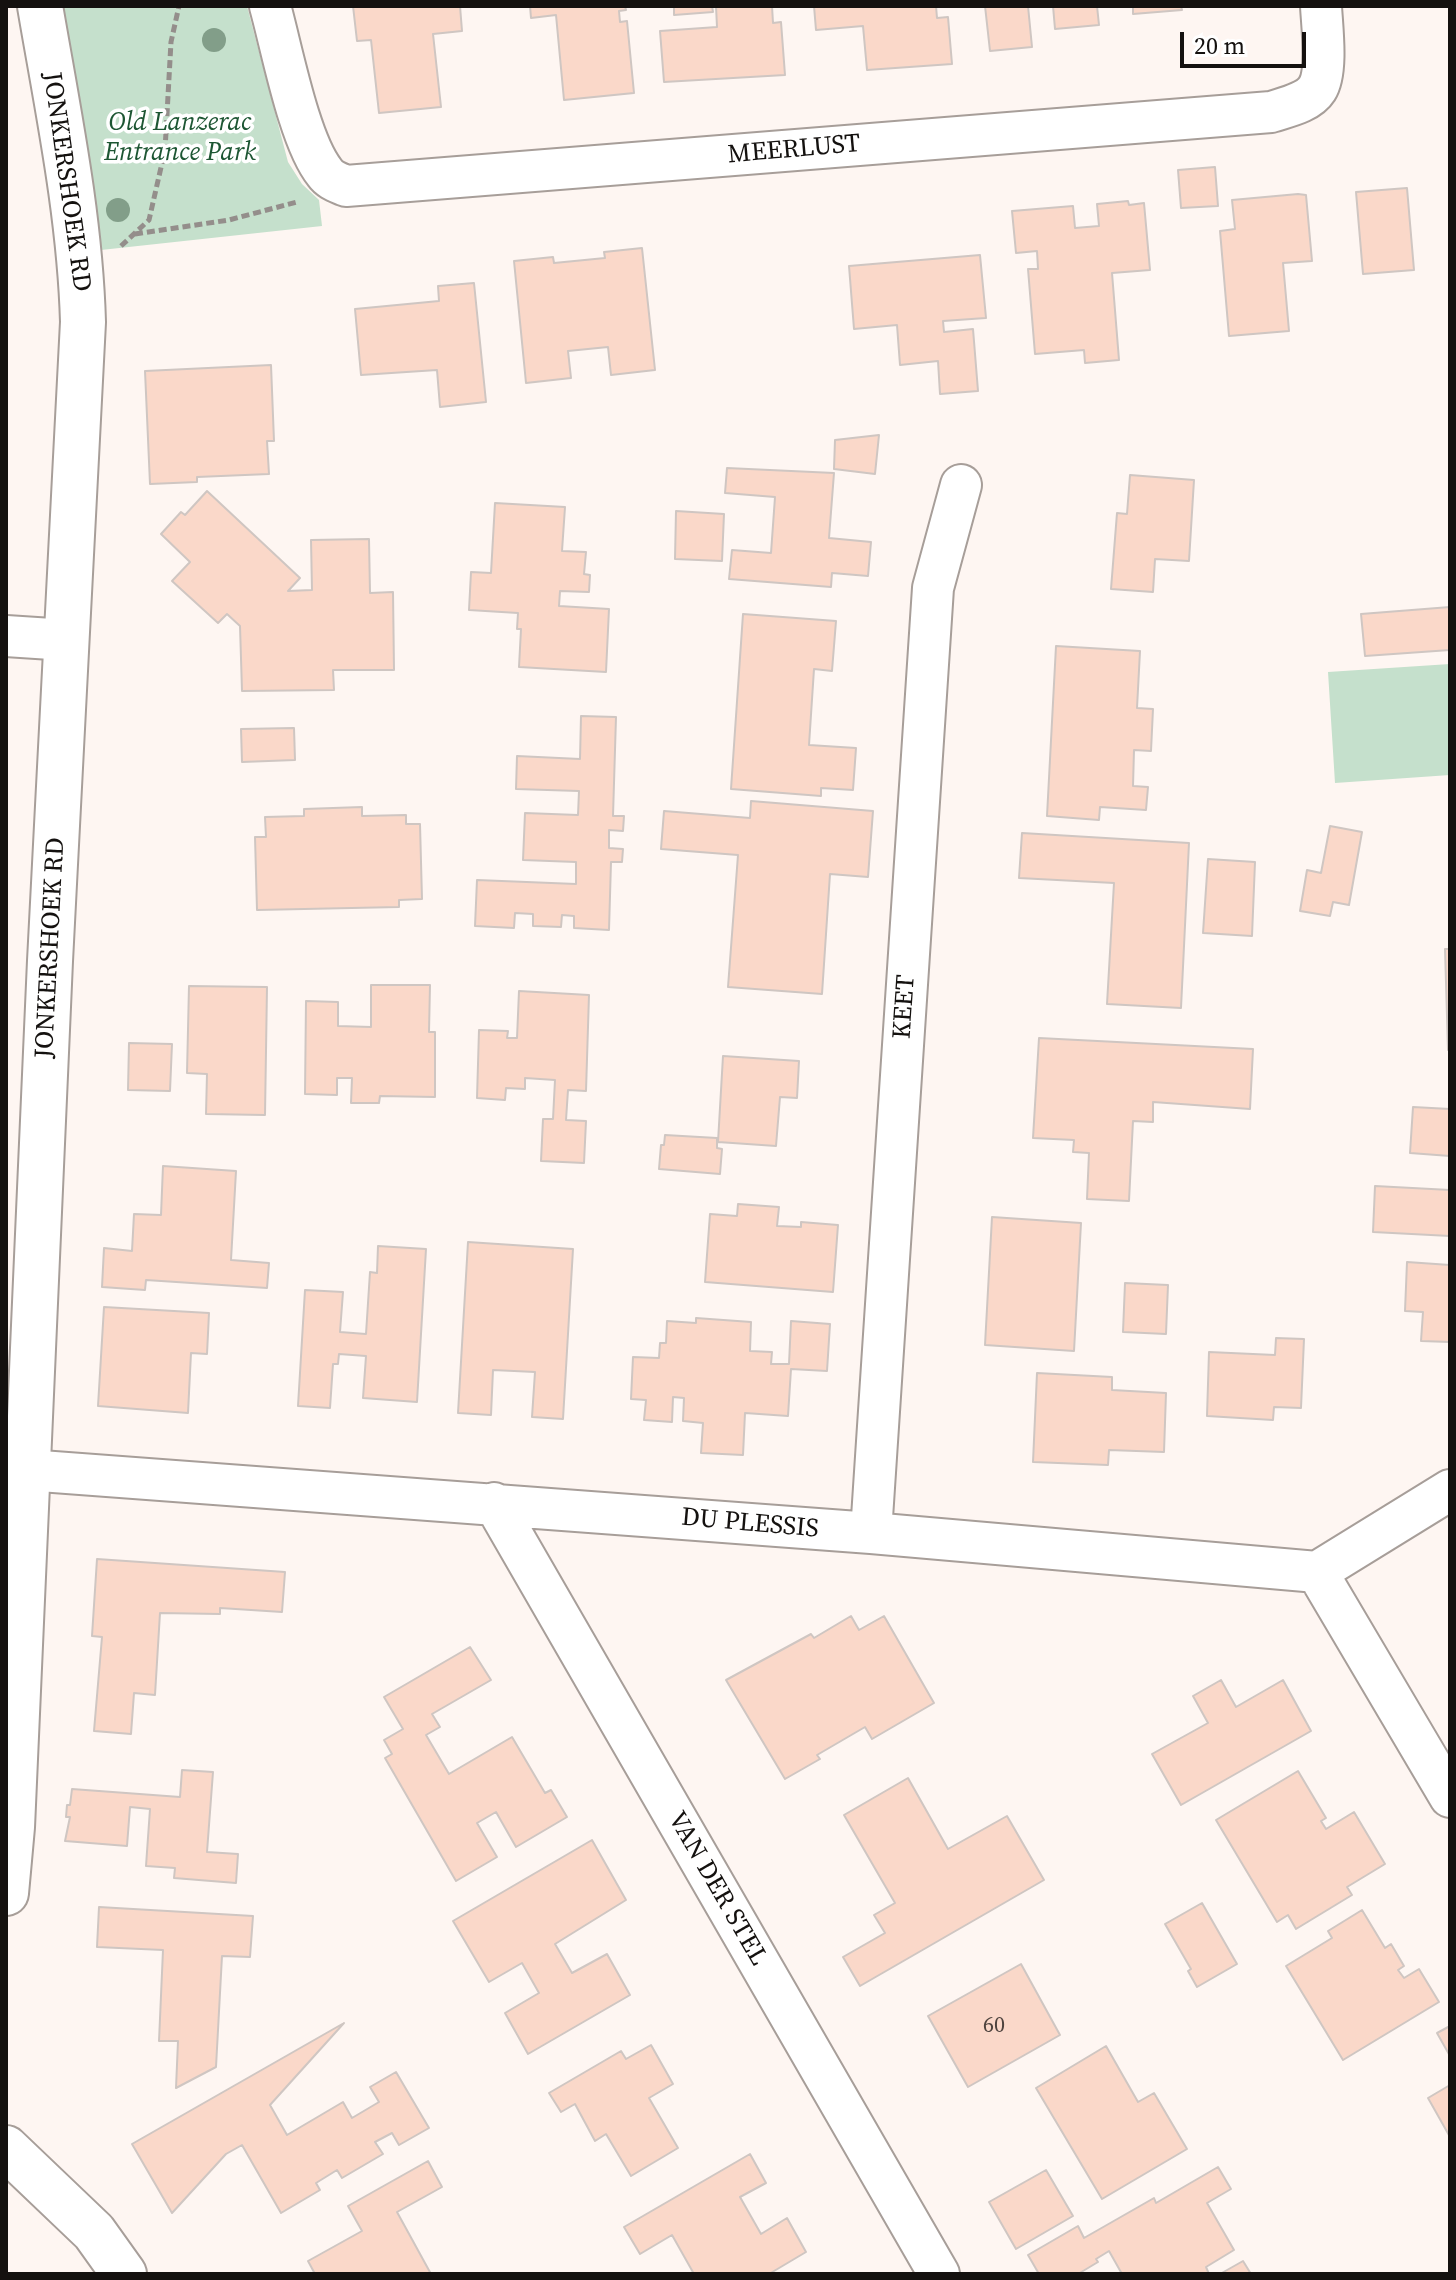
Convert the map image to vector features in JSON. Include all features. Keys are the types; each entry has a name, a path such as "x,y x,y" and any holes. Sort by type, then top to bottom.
{"street":[{"name":"JONKERSHOEK RD","path":"6,1893 12,1827 82,366 81,264 67,159 40,6"},
{"path":"270,6 306,136 319,163 339,183"},
{"name":"MEERLUST","path":"339,183 1271,112 1298,103 1317,89 1324,60 1321,6"},
{"name":"KEET","path":"871,1533 933,588 961,485"},
{"path":"6,636 67,640"},
{"name":"DU PLESSIS","path":"27,1470 494,1503 1317,1572"},
{"path":"1450,1490 1317,1572 1450,1797"},
{"name":"VAN DER STEL","path":"494,1503 939,2274"},
{"path":"6,2148 94,2232 124,2274"}],"path":[{"path":"81,264 107,258 149,220 165,150 171,42 179,6"},
{"path":"134,234 229,220 299,201 339,183"}],"green space":[{"name":"Old Lanzerac Entrance Park","path":"56,6 247,6 288,162 302,184 319,200 322,226 101,250"},
{"path":"1450,664 1450,775 1335,783 1328,672"}],"building":[{"path":"353,6 460,6 462,31 433,34 441,107 379,113 371,40 357,41"},
{"path":"530,6 625,6 626,10 619,11 620,22 627,21 634,93 564,100 556,15 531,18"},
{"path":"674,6 712,6 713,12 674,15"},
{"path":"716,6 772,6 773,23 781,22 785,75 664,82 660,31 717,27"},
{"path":"814,6 936,6 937,18 948,17 952,64 867,70 863,26 816,30"},
{"path":"985,6 1028,6 1032,47 990,51"},
{"path":"1053,6 1097,6 1099,25 1055,29"},
{"path":"1133,6 1181,6 1182,10 1133,14"},
{"path":"1215,167 1218,206 1181,208 1178,170"},
{"path":"1407,188 1414,270 1363,274 1356,192"},
{"path":"1306,195 1312,261 1283,263 1289,331 1229,336 1220,231 1235,229 1232,200"},
{"path":"1128,201 1129,205 1144,203 1150,270 1112,273 1119,360 1085,363 1084,350 1035,354 1028,269 1038,269 1037,251 1016,253 1012,211 1073,206 1075,228 1099,226 1097,204"},
{"path":"642,248 655,370 611,375 608,347 568,351 571,378 526,383 514,261 553,257 554,263 605,258 604,252"},
{"path":"980,255 986,318 943,321 944,332 973,329 978,391 940,394 938,361 900,365 897,325 854,329 849,266"},
{"path":"474,283 486,402 440,407 437,370 361,375 355,309 439,301 438,286"},
{"path":"271,365 274,441 267,441 269,474 197,477 197,482 150,484 145,371"},
{"path":"879,435 875,474 834,469 835,440"},
{"path":"727,468 834,473 829,538 871,542 868,576 832,573 831,587 729,579 732,550 771,553 775,497 725,493"},
{"path":"1130,475 1194,480 1189,561 1155,559 1153,592 1111,589 1117,513 1127,514"},
{"path":"207,491 300,578 288,591 312,590 311,540 369,539 370,593 393,592 394,670 333,670 334,690 242,691 240,626 227,614 218,623 172,581 190,562 161,534 181,512 185,515"},
{"path":"495,503 565,507 562,551 586,552 584,574 590,575 589,592 560,591 559,606 609,609 606,672 519,667 521,629 517,629 518,613 469,610 471,572 491,573"},
{"path":"676,511 724,514 722,561 675,559"},
{"path":"1450,607 1450,650 1365,656 1361,614"},
{"path":"743,614 836,621 832,671 814,669 809,745 856,748 853,790 821,788 821,796 731,789"},
{"path":"1056,646 1140,651 1137,708 1153,709 1151,751 1134,750 1133,786 1148,787 1146,810 1100,807 1099,820 1047,816"},
{"path":"581,716 616,717 613,816 624,816 623,831 609,830 609,848 623,849 622,862 611,862 609,930 574,928 574,916 562,915 561,927 533,926 533,914 515,913 514,928 475,926 477,880 576,884 576,862 523,860 525,813 578,815 579,791 516,789 517,756 580,759"},
{"path":"294,728 295,760 242,762 241,729"},
{"path":"751,801 873,811 868,877 830,874 822,994 728,987 738,855 661,849 664,811 750,818"},
{"path":"362,807 362,816 406,815 406,824 420,824 422,899 399,900 399,907 257,910 255,837 266,837 265,817 304,816 304,809"},
{"path":"1330,826 1362,832 1349,905 1333,902 1330,916 1300,911 1307,870 1321,873"},
{"path":"1022,833 1189,843 1181,1008 1107,1004 1114,883 1019,878"},
{"path":"1208,859 1255,862 1252,936 1203,933"},
{"path":"1445,949 1450,949 1450,1050 1448,1050"},
{"path":"371,985 430,985 429,1032 435,1032 435,1097 380,1096 379,1103 351,1103 352,1078 337,1078 337,1095 305,1094 306,1001 338,1002 338,1026 371,1027"},
{"path":"189,986 267,987 265,1115 206,1114 207,1074 187,1073"},
{"path":"519,991 589,995 586,1091 568,1090 566,1120 586,1121 584,1163 541,1161 543,1119 553,1119 555,1080 525,1078 525,1089 506,1088 505,1100 477,1098 479,1030 508,1031 507,1038 517,1038"},
{"path":"1039,1038 1253,1049 1250,1109 1153,1102 1153,1122 1133,1121 1129,1201 1087,1199 1089,1153 1073,1152 1074,1140 1033,1138"},
{"path":"129,1043 172,1044 170,1091 128,1090"},
{"path":"723,1056 799,1061 797,1098 780,1097 776,1146 718,1142"},
{"path":"1413,1107 1450,1109 1450,1156 1410,1153"},
{"path":"665,1135 717,1138 717,1148 722,1149 720,1174 659,1169"},
{"path":"163,1166 236,1171 231,1260 269,1263 267,1288 146,1280 145,1290 102,1287 104,1248 132,1251 134,1214 161,1215"},
{"path":"1375,1186 1450,1190 1450,1236 1373,1232"},
{"path":"738,1204 779,1207 777,1226 801,1227 801,1222 838,1225 833,1292 705,1282 710,1214 737,1216"},
{"path":"992,1217 1081,1223 1074,1351 985,1345"},
{"path":"468,1242 573,1249 563,1419 532,1417 535,1372 493,1370 491,1415 458,1413"},
{"path":"378,1246 426,1249 417,1402 363,1398 366,1356 339,1354 338,1364 333,1364 330,1408 298,1406 305,1290 343,1292 340,1332 366,1334 370,1272 377,1273"},
{"path":"1407,1262 1450,1265 1450,1342 1421,1341 1423,1312 1405,1311"},
{"path":"1125,1283 1168,1285 1166,1334 1123,1332"},
{"path":"104,1307 209,1313 207,1354 191,1353 188,1413 98,1406"},
{"path":"696,1318 751,1322 750,1351 772,1352 771,1364 789,1364 791,1321 830,1324 827,1371 791,1369 788,1416 745,1413 743,1455 701,1453 703,1423 683,1421 684,1398 673,1397 672,1422 644,1420 646,1400 631,1399 633,1357 659,1358 660,1343 666,1343 667,1321 696,1323"},
{"path":"1276,1338 1304,1339 1301,1408 1274,1407 1273,1420 1207,1416 1209,1352 1275,1355"},
{"path":"1037,1373 1112,1377 1112,1390 1166,1393 1164,1452 1109,1450 1108,1465 1033,1462"},
{"path":"97,1559 285,1572 282,1612 220,1608 220,1614 160,1613 155,1695 134,1693 131,1734 94,1731 102,1637 92,1636"},
{"path":"851,1616 859,1630 884,1616 934,1703 872,1739 865,1727 817,1755 820,1759 785,1779 726,1680 811,1634 814,1638"},
{"path":"470,1647 491,1680 432,1714 440,1727 426,1735 449,1774 512,1737 545,1793 551,1790 567,1817 516,1847 496,1812 477,1823 497,1857 456,1881 385,1758 392,1754 384,1740 403,1729 384,1697"},
{"path":"1221,1680 1236,1707 1283,1680 1311,1731 1181,1805 1152,1754 1208,1723 1193,1696"},
{"path":"182,1770 213,1772 207,1852 238,1854 236,1883 174,1878 175,1868 146,1866 150,1809 130,1807 127,1846 65,1841 70,1817 66,1817 67,1805 70,1805 72,1789 180,1797"},
{"path":"1298,1771 1326,1818 1321,1821 1326,1829 1354,1812 1385,1864 1347,1887 1352,1895 1296,1929 1288,1915 1277,1922 1216,1820"},
{"path":"908,1778 948,1849 1007,1816 1044,1880 860,1986 843,1957 885,1933 874,1915 895,1903 844,1815"},
{"path":"592,1840 626,1900 555,1944 572,1973 607,1954 630,1995 528,2054 505,2013 539,1993 522,1963 489,1982 453,1921"},
{"path":"1202,1903 1237,1964 1197,1987 1188,1971 1191,1969 1165,1924"},
{"path":"99,1907 253,1916 250,1957 222,1956 216,2067 176,2088 178,2041 159,2041 163,1950 97,1947"},
{"path":"1362,1910 1385,1948 1391,1944 1404,1966 1398,1970 1404,1978 1419,1969 1439,2002 1343,2060 1286,1966 1332,1938 1328,1931"},
{"path":"1021,1964 1060,2035 968,2087 928,2016"},
{"path":"344,2023 270,2105 287,2135 343,2102 352,2118 379,2102 370,2087 396,2072 429,2128 399,2145 392,2133 375,2142 383,2154 342,2178 337,2170 316,2183 320,2190 281,2213 242,2145 226,2154 172,2213 132,2144"},
{"path":"1450,2026 1450,2056 1437,2033"},
{"path":"651,2045 673,2084 649,2098 678,2148 631,2176 606,2134 595,2141 575,2104 561,2112 549,2093 621,2051 626,2059"},
{"path":"1106,2046 1138,2102 1154,2093 1187,2149 1102,2199 1036,2088"},
{"path":"1450,2085 1450,2137 1428,2098"},
{"path":"750,2154 766,2183 740,2197 761,2234 787,2218 806,2252 769,2274 694,2274 672,2235 640,2254 624,2227"},
{"path":"428,2161 442,2187 397,2212 431,2274 315,2274 308,2261 362,2231 348,2206"},
{"path":"1218,2167 1231,2189 1207,2203 1234,2250 1206,2267 1209,2274 1122,2274 1109,2251 1078,2274 1039,2274 1028,2255 1078,2226 1084,2238 1154,2198 1156,2203"},
{"path":"1046,2170 1073,2216 1016,2249 989,2202"},
{"path":"1243,2261 1251,2274 1220,2274"}]}
